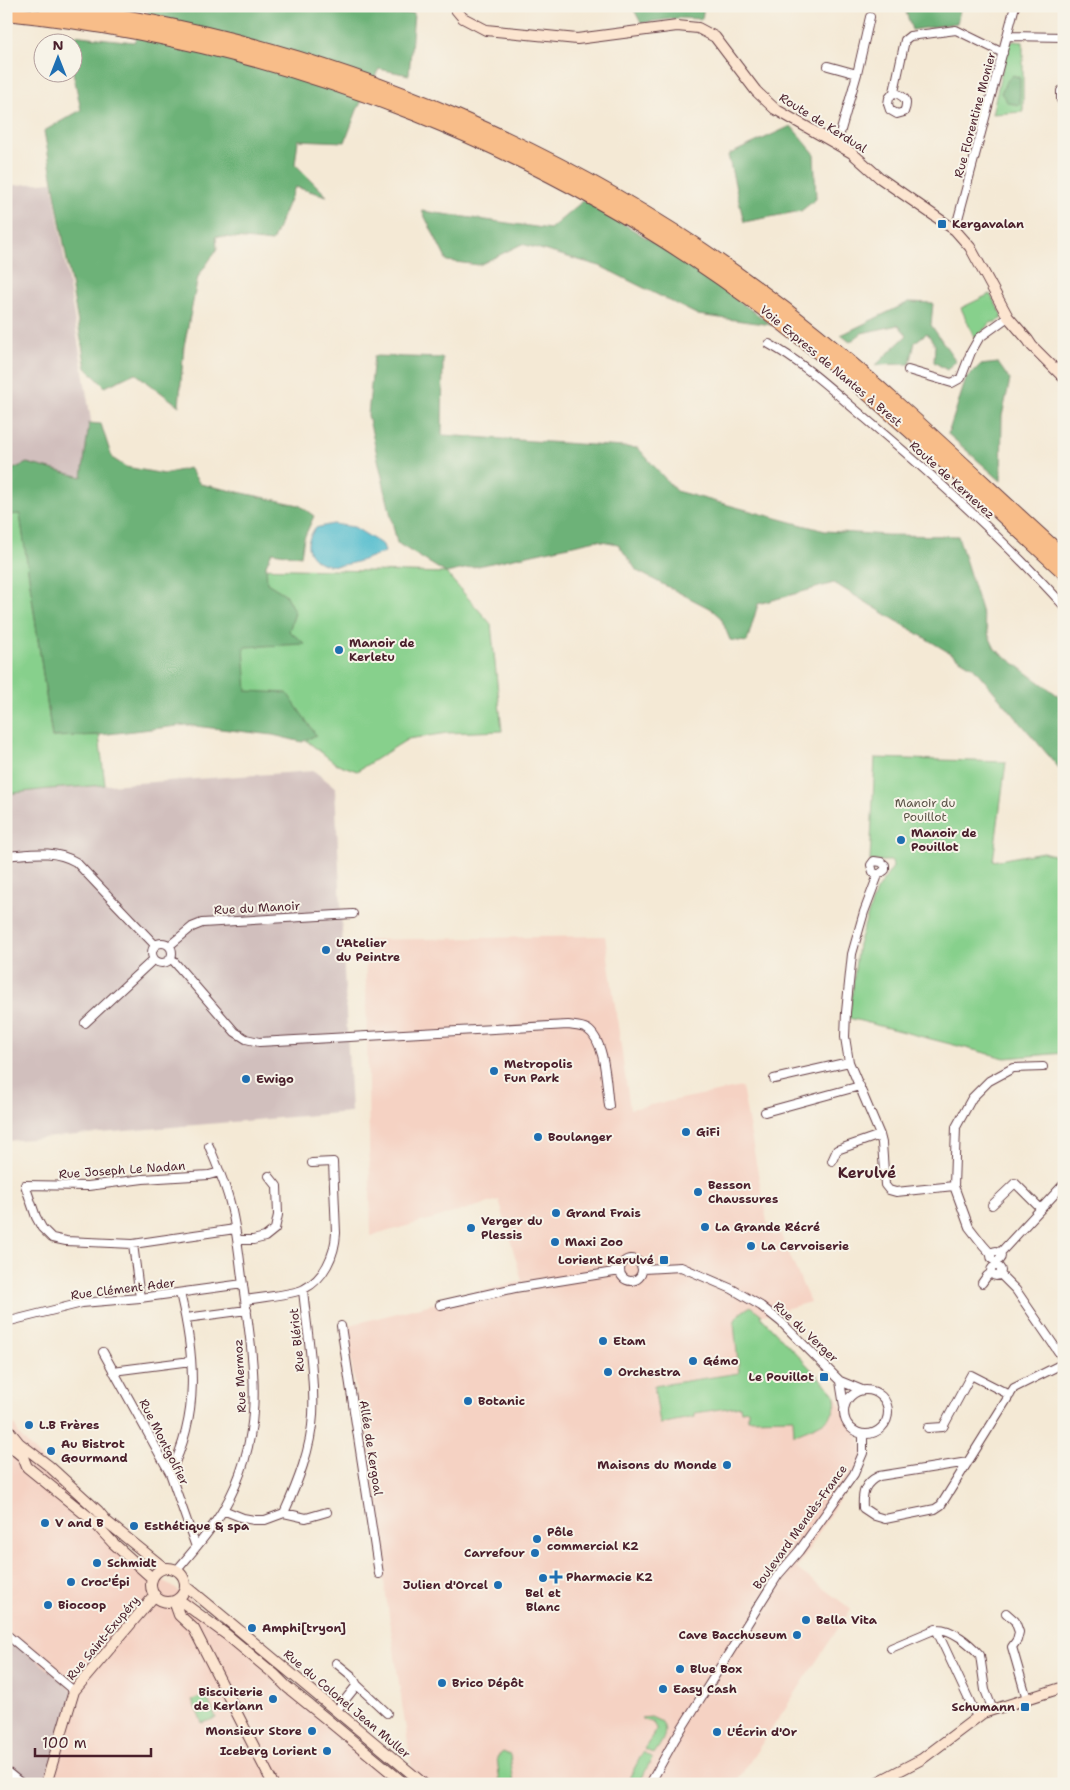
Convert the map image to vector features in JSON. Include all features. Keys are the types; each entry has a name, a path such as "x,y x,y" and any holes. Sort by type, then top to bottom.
{"highway":[{"name":"Voie Express de Nantes à Brest","path":"47,6 171,27 268,51 321,67 423,103 558,165 694,245 816,334 891,398 1064,557"},
{"name":"Voie Express de Nantes à Brest","path":"6,13 93,24 160,37 273,64 352,89 419,114 502,150 569,184 687,254 794,332 883,407 1064,572"}],"main road":[{"name":"Route de Kerdual","path":"453,6 463,18 486,30 577,39 677,26 698,28 714,37 756,91 775,108 852,153 880,178 956,230 970,247 1008,317 1032,346 1064,378"},
{"path":"6,1427 19,1444 49,1466 98,1511 107,1522 164,1568"},
{"path":"6,1443 23,1457 27,1467 90,1519 113,1543 152,1578"},
{"path":"164,1568 177,1570 184,1578 185,1587 183,1594 176,1600 163,1601 155,1595 151,1587 152,1578 164,1568"},
{"name":"Rue du Colonel Jean Muller","path":"185,1587 293,1674 424,1784"},
{"name":"Rue Saint-Exupéry","path":"46,1784 74,1691 155,1595"},
{"path":"176,1600 179,1615 194,1629 273,1784"},
{"name":"Rue du Colonel Jean Muller","path":"176,1600 227,1635 404,1784"},
{"path":"874,1784 922,1759 977,1717 1064,1687"}],"street":[{"name":"Rue Florentine Monier","path":"956,230 1015,6"},
{"path":"837,144 857,74 870,17"},
{"path":"894,92 906,40 910,36 956,30 1002,53"},
{"path":"1007,36 1064,37"},
{"path":"828,66 857,74"},
{"path":"1064,88 1061,92 1061,100 1064,100"},
{"path":"908,370 952,383 961,378 971,352 980,338 1008,317"},
{"name":"Route de Kernevez","path":"769,344 792,356 899,446 1000,538 1064,606"},
{"path":"6,856 50,853 64,855 76,862 155,946"},
{"path":"878,875 864,912 852,954 845,1037 849,1062 880,1135 884,1160 883,1177 885,1185 889,1190 903,1192 954,1186"},
{"name":"Rue du Manoir","path":"169,946 192,927 202,923 353,914"},
{"path":"154,959 152,951 155,946 164,943 169,946 172,951 171,958 235,1032 246,1040 259,1042 568,1025 585,1027 595,1035 601,1048 609,1106"},
{"path":"154,959 163,962 171,958"},
{"path":"85,1023 154,959"},
{"path":"774,1079 849,1062"},
{"path":"968,1462 879,1476 870,1480 862,1495 863,1508 875,1516 885,1519 935,1509 946,1498 1014,1388 1063,1357 1016,1290 1000,1272 996,1256 969,1227 954,1186 956,1128 972,1098 989,1081 1013,1068 1043,1068"},
{"path":"765,1112 860,1086"},
{"path":"832,1161 837,1150 880,1135"},
{"name":"Rue Mermoz","path":"177,1570 223,1510 242,1466 249,1444 254,1412 254,1370 238,1240 230,1199 209,1146"},
{"name":"Rue Blériot","path":"284,1513 296,1487 307,1451 313,1416 313,1387 303,1290 321,1276 334,1250 336,1233 333,1162 312,1163"},
{"name":"Rue Joseph Le Nadan","path":"133,1244 66,1241 52,1238 42,1228 36,1217 25,1185 88,1186 143,1178 210,1175 220,1172"},
{"path":"238,1240 253,1240 265,1237 275,1229 278,1215 277,1186 269,1176"},
{"path":"992,1205 1015,1183 1041,1209"},
{"path":"982,1283 991,1272 996,1256 1064,1184"},
{"path":"140,1298 133,1244 235,1229"},
{"path":"631,1258 639,1261 643,1269 641,1276 632,1281 623,1277 620,1271 623,1262 631,1258"},
{"name":"Rue du Verger","path":"643,1269 681,1267 750,1300 781,1322 840,1381"},
{"path":"440,1306 515,1288 620,1271"},
{"path":"991,1272 996,1276 1000,1272"},
{"name":"Rue Clément Ader","path":"6,1322 82,1303 140,1298 243,1284"},
{"path":"246,1300 303,1290"},
{"path":"170,1473 186,1436 194,1382 186,1318 180,1293"},
{"path":"186,1318 247,1310"},
{"name":"Allée de Kergoal","path":"341,1326 379,1574"},
{"name":"Rue Montgolfier","path":"103,1352 170,1473 196,1547"},
{"path":"113,1371 191,1361"},
{"path":"928,1428 943,1427 971,1375 1010,1395"},
{"path":"840,1381 862,1390 872,1390 881,1395 888,1413 886,1422 880,1429 872,1433 863,1434 856,1432 847,1424 840,1381"},
{"path":"844,1408 850,1396 862,1390"},
{"name":"Boulevard Mendès-France","path":"650,1784 675,1739 778,1575 799,1551 854,1474 863,1453 863,1434"},
{"path":"223,1510 254,1520 265,1520 284,1513 306,1518 327,1512"},
{"path":"1006,1612 1015,1621 1019,1632 1017,1640 1012,1647 1026,1699"},
{"path":"891,1648 940,1629 953,1633 980,1655 985,1690 993,1710"},
{"path":"936,1630 977,1717"},
{"path":"6,1634 74,1691"},
{"path":"336,1663 352,1676 357,1685 387,1713"},
{"path":"336,1711 357,1685"},
{"path":"6,1771 22,1784"}],"shaded area":[{"path":"52,182 104,500 6,516 6,186"},
{"path":"314,771 335,787 351,1112 6,1141 6,794 49,789"},
{"path":"605,936 630,1109 742,1087 767,1222 774,1236 780,1233 810,1302 760,1316 834,1393 867,1453 797,1569 851,1609 735,1784 414,1784 346,1326 522,1281 499,1200 371,1236 365,940"},
{"path":"6,1407 19,1435 120,1544 154,1574 183,1594 404,1784 46,1784 6,1634"},
{"path":"6,1634 74,1691 46,1784 6,1784"}],"green space":[{"path":"151,6 390,6 391,15 414,13 409,75 379,69 357,110 345,142 298,140 295,164 327,196 295,187 272,242 216,236 217,249 198,277 184,346 179,406 135,373 105,387 86,368 44,131 81,110 75,82 82,82 82,36 134,42"},
{"path":"632,6 704,6 702,19 678,18 641,23"},
{"path":"904,6 961,6 957,23 912,30"},
{"path":"1014,41 1023,42 1023,112 992,114 1008,44"},
{"path":"1013,75 1020,78 1020,105 1008,103 1001,93 1006,82"},
{"path":"791,126 814,153 816,199 801,211 744,222 728,155"},
{"path":"584,200 678,257 772,325 698,315 600,266 522,244 479,265 447,261 422,211 550,229"},
{"path":"990,294 1003,317 998,321 990,323 975,339 961,308"},
{"path":"909,302 933,303 931,325 956,361 947,370 934,362 935,345 927,333 915,342 910,364 876,365 907,335 898,325 862,333 850,342 841,335"},
{"path":"374,356 443,358 442,435 638,448 676,491 825,531 886,535 958,536 989,636 995,649 1064,700 1064,772 973,667 834,583 758,604 747,642 730,640 721,618 711,609 637,571 618,544 596,540 446,573 397,543 368,415"},
{"path":"998,363 1010,380 1002,416 1001,481 948,434 966,379 980,365"},
{"path":"89,423 101,424 112,458 126,467 164,474 189,468 200,484 299,505 314,516 304,538 301,556 272,552 266,565 267,583 285,594 295,613 289,631 305,644 244,647 247,691 287,693 316,735 302,742 273,735 186,725 99,735 52,737 20,514 6,515 6,472 27,463 82,477"},
{"path":"20,513 52,737 99,735 105,785 6,794 6,516"},
{"path":"218,567 446,573 491,624 502,731 447,733 408,739 357,771 335,763 303,738 222,724"},
{"name":"Manoir du Pouillot","path":"875,758 1006,762 993,861 1043,852 1064,858 1064,1053 1005,1058 849,1018 858,944 876,891 893,867 892,861 870,861"},
{"path":"751,1306 762,1315 760,1316 834,1393 834,1410 830,1416 818,1425 794,1435 793,1418 748,1419 748,1410 741,1411 740,1406 695,1413 695,1417 660,1424 654,1386 739,1373 734,1323 743,1311"},
{"path":"206,1695 216,1718 202,1723 192,1700"},
{"path":"651,1717 662,1722 665,1731 654,1754 644,1749 657,1730 653,1723 642,1719"},
{"path":"503,1752 510,1755 514,1784 500,1784 497,1757"},
{"path":"643,1752 652,1758 639,1784 626,1784"}],"water":[{"path":"333,524 354,527 383,545 385,552 356,562 335,566 317,560 309,550 308,543 310,537 315,528"}],"place":[{"name":"Kergavalan","path":"942,224"},
{"name":"Manoir de Kerletu","path":"339,650"},
{"name":"Manoir de Pouillot","path":"901,840"},
{"name":"L'Atelier du Peintre","path":"326,950"},
{"name":"Metropolis Fun Park","path":"494,1071"},
{"name":"Ewigo","path":"246,1079"},
{"name":"GiFi","path":"686,1132"},
{"name":"Boulanger","path":"538,1137"},
{"name":"Besson Chaussures","path":"698,1192"},
{"name":"Grand Frais","path":"556,1213"},
{"name":"La Grande Récré","path":"705,1227"},
{"name":"Verger du Plessis","path":"471,1228"},
{"name":"Maxi Zoo","path":"555,1242"},
{"name":"La Cervoiserie","path":"751,1246"},
{"name":"Lorient Kerulvé","path":"664,1260"},
{"name":"Etam","path":"603,1341"},
{"name":"Gémo","path":"693,1361"},
{"name":"Orchestra","path":"608,1372"},
{"name":"Le Pouillot","path":"824,1377"},
{"name":"Botanic","path":"468,1401"},
{"name":"L.B Frères","path":"29,1425"},
{"name":"Au Bistrot Gourmand","path":"51,1451"},
{"name":"Maisons du Monde","path":"727,1465"},
{"name":"V and B","path":"45,1523"},
{"name":"Esthétique & spa","path":"134,1526"},
{"name":"Pôle commercial K2","path":"537,1539"},
{"name":"Carrefour","path":"535,1553"},
{"name":"Schmidt","path":"97,1563"},
{"name":"Pharmacie K2","path":"556,1577"},
{"name":"Bel et Blanc","path":"543,1578"},
{"name":"Croc'Épi","path":"71,1582"},
{"name":"Julien d'Orcel","path":"498,1585"},
{"name":"Biocoop","path":"48,1605"},
{"name":"Bella Vita","path":"806,1620"},
{"name":"Amphi[tryon]","path":"252,1628"},
{"name":"Cave Bacchuseum","path":"797,1635"},
{"name":"Blue Box","path":"680,1669"},
{"name":"Brico Dépôt","path":"442,1683"},
{"name":"Easy Cash","path":"663,1689"},
{"name":"Biscuiterie de Kerlann","path":"273,1699"},
{"name":"Schumann","path":"1025,1707"},
{"name":"Monsieur Store","path":"312,1731"},
{"name":"L'Écrin d'Or","path":"717,1732"},
{"name":"Iceberg Lorient","path":"327,1751"}],"district":[{"name":"Kerulvé","path":"867,1173"}]}
